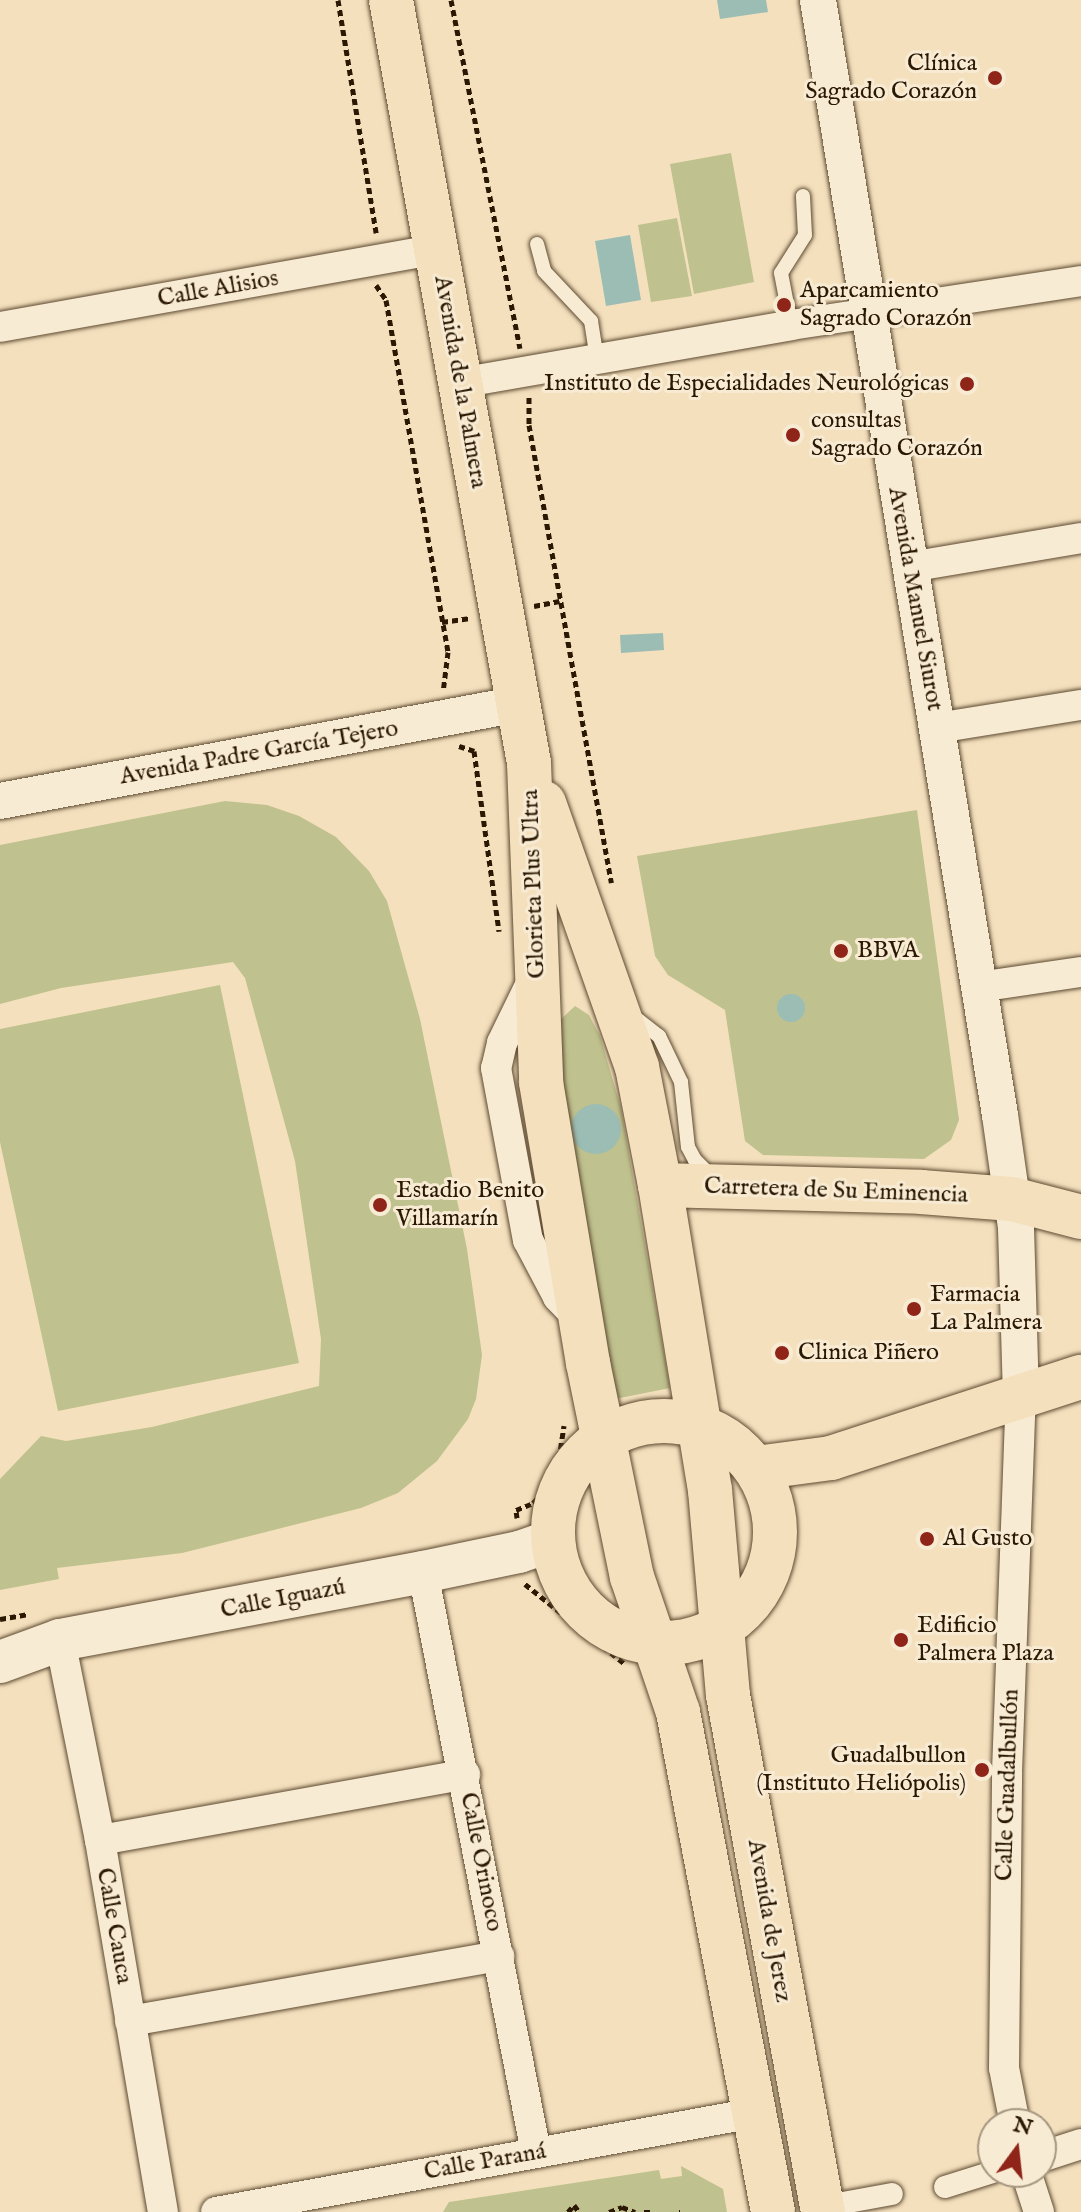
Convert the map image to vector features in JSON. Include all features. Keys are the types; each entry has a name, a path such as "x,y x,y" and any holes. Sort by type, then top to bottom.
{"main road":[{"name":"Avenida de la Palmera","path":"391,0 529,763"},
{"name":"Glorieta Plus Ultra","path":"529,763 541,1082 581,1322 632,1577 644,1657"},
{"name":"Glorieta Plus Ultra","path":"529,763 637,1067 660,1185 710,1490 720,1629"},
{"name":"Carretera de Su Eminencia","path":"660,1185 921,1192 1012,1199 1081,1217"},
{"path":"756,1468 831,1458 1081,1377"},
{"path":"665,1421 698,1426 727,1440 756,1468 772,1507 774,1553 764,1583 745,1609 720,1629 644,1657 625,1636 597,1621 539,1562 564,1483 580,1458 603,1439 644,1424 665,1421"},
{"path":"775,1533 831,1458"},
{"name":"Calle Iguazú","path":"0,1662 53,1642 423,1572 539,1562"},
{"name":"Avenida de Jerez","path":"720,1629 728,1695 822,2209"},
{"name":"Calle Iguazú","path":"0,1642 53,1642"},
{"name":"Avenida de Jerez","path":"644,1657 678,1712 773,2212"}],"street":[{"name":"Avenida Manuel Siurot","path":"818,0 1012,1199 1016,1228 1021,1397"},
{"name":"Calle Alisios","path":"0,327 436,249"},
{"path":"460,383 791,325 1081,281"},
{"path":"910,567 1081,538"},
{"name":"Avenida Padre García Tejero","path":"0,801 519,704"},
{"path":"937,728 1081,705"},
{"path":"979,987 1081,972"},
{"name":"Calle Guadalbullón","path":"1012,2108 1004,2068 1007,1772 1021,1397"},
{"name":"Calle Orinoco","path":"423,1572 465,1774 536,2153"},
{"name":"Calle Cauca","path":"53,1642 100,1840 163,2212"},
{"path":"100,1840 465,1774"},
{"path":"130,2021 499,1956"},
{"name":"Calle Paraná","path":"216,2212 754,2113"},
{"path":"1057,2152 1081,2144"},
{"path":"945,2187 977,2177"},
{"path":"1031,2188 1039,2212"},
{"path":"822,2209 892,2194"}],"lane":[{"path":"791,325 781,273 805,235 803,196"},
{"path":"537,244 544,271 591,321 597,358"},
{"path":"613,1001 659,1036 681,1082 688,1147 695,1160 710,1175 739,1187"},
{"path":"660,1185 688,1147"}],"path":[{"path":"338,0 376,233 371,240"},
{"path":"451,0 520,352"},
{"path":"370,275 386,300 448,652 443,699"},
{"path":"529,388 529,425 612,887"},
{"path":"539,1562 542,1600 644,1657"},
{"path":"568,2212 574,2205 579,2212"},
{"path":"609,2212 622,2207 635,2212"},
{"path":"644,2212 654,2212"}],"green space":[{"path":"731,153 754,282 694,294 670,164"},
{"path":"677,218 692,296 651,302 638,225"},
{"name":"Estadio Benito Villamarín","path":"225,801 267,805 299,816 336,837 369,871 387,901 420,1019 467,1249 482,1355 476,1399 468,1419 437,1461 398,1493 361,1508 182,1553 57,1568 59,1579 0,1590 0,1479 41,1436 66,1441 152,1427 319,1386 321,1339 295,1161 245,978 233,962 61,988 0,1004 0,845"},
{"path":"917,810 959,1120 951,1140 924,1159 763,1155 745,1141 725,1010 668,975 655,956 637,856"},
{"path":"220,985 299,1363 58,1411 0,1142 0,1029"},
{"path":"575,1006 589,1015 600,1036 621,1108 670,1388 615,1399 560,1087 559,1021"},
{"path":"681,2166 723,2189 727,2212 443,2212 449,2202 659,2170 661,2179 682,2176"}],"water":[{"path":"717,0 766,0 768,12 720,19"},
{"path":"630,235 641,300 606,306 595,241"},
{"path":"663,633 664,650 621,653 620,635"},
{"path":"791,994 801,998 805,1008 801,1018 791,1022 781,1018 777,1008 781,998"},
{"path":"596,1104 614,1111 621,1129 614,1147 596,1154 578,1147 571,1129 578,1111"}],"place":[{"name":"Clínica Sagrado Corazón","path":"995,78"},
{"name":"Aparcamiento Sagrado Corazón","path":"784,305"},
{"name":"Instituto de Especialidades Neurológicas","path":"967,384"},
{"name":"consultas Sagrado Corazón","path":"793,435"},
{"name":"BBVA","path":"841,951"},
{"name":"Estadio Benito Villamarín","path":"380,1205"},
{"name":"Farmacia La Palmera","path":"914,1309"},
{"name":"Clinica Piñero","path":"782,1353"},
{"name":"Al Gusto","path":"927,1539"},
{"name":"Edificio Palmera Plaza","path":"901,1640"},
{"name":"Guadalbullon (Instituto Heliópolis)","path":"982,1770"}]}
